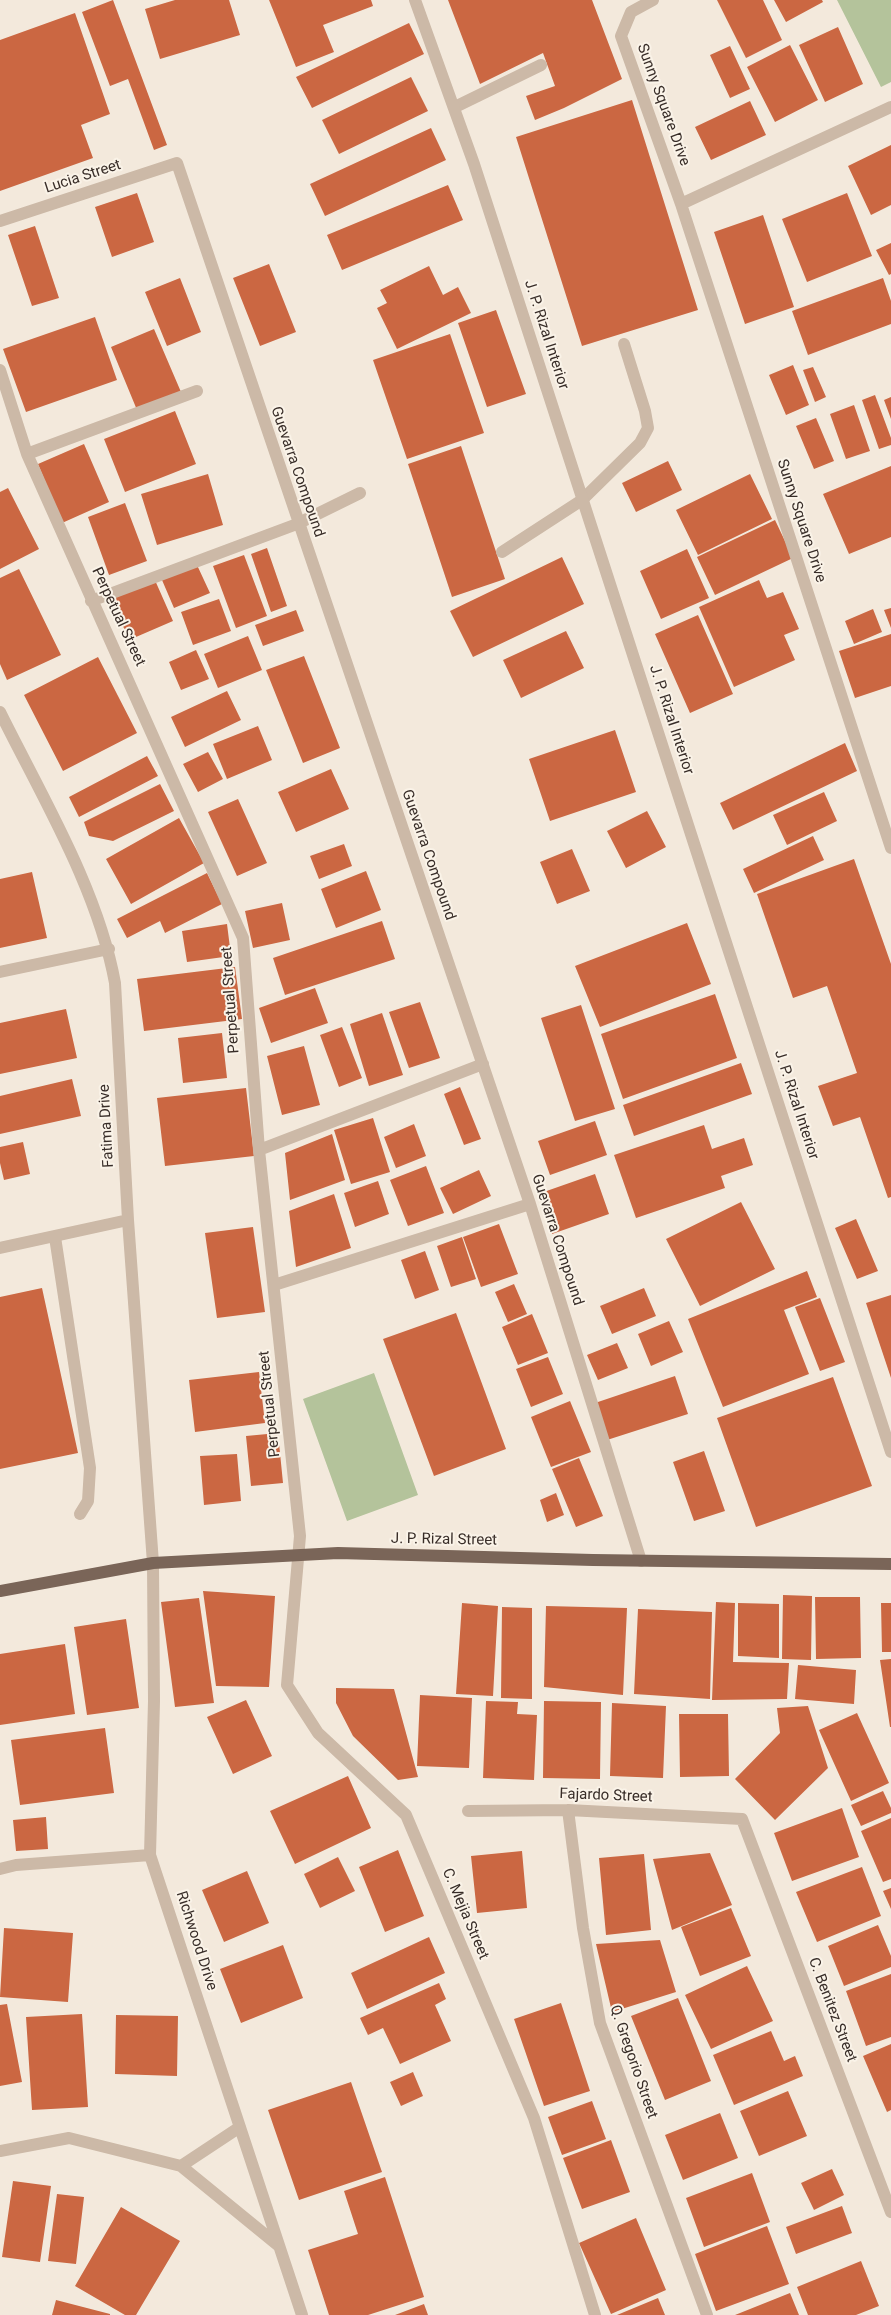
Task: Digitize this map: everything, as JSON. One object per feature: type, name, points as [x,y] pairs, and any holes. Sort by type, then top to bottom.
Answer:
[{"type":"main road","name":"J. P. Rizal Street","points":[[0,1591],[152,1563],[338,1553],[641,1561],[891,1564]]},
{"type":"street","name":"J. P. Rizal Interior","points":[[415,0],[455,107],[891,1452]]},
{"type":"street","name":"Sunny Square Drive","points":[[653,0],[631,12],[621,36],[681,204],[891,848]]},
{"type":"street","points":[[455,107],[541,65]]},
{"type":"street","points":[[681,204],[891,107]]},
{"type":"street","name":"Lucia Street","points":[[0,221],[177,163]]},
{"type":"street","name":"Guevarra Compound","points":[[177,163],[297,524],[530,1204],[641,1561]]},
{"type":"street","points":[[502,552],[582,500],[640,443],[648,428],[645,411],[624,344]]},
{"type":"street","name":"Perpetual Street","points":[[0,370],[27,454],[243,938],[259,1150],[300,1536],[298,1556]]},
{"type":"street","points":[[27,454],[197,391]]},
{"type":"street","points":[[92,601],[297,524],[360,493]]},
{"type":"street","name":"Fatima Drive","points":[[0,712],[76,866],[109,949],[115,983],[118,1019],[128,1220],[152,1563]]},
{"type":"street","points":[[0,972],[109,949]]},
{"type":"street","points":[[259,1150],[483,1064]]},
{"type":"street","points":[[274,1286],[530,1204]]},
{"type":"street","points":[[0,1248],[128,1220]]},
{"type":"street","points":[[55,1237],[90,1468],[88,1501],[80,1514]]},
{"type":"street","name":"C. Mejia Street","points":[[298,1556],[287,1685],[318,1732],[406,1815],[534,2118],[596,2315]]},
{"type":"street","name":"Richwood Drive","points":[[152,1563],[154,1701],[150,1854],[302,2315]]},
{"type":"street","name":"Fajardo Street","points":[[468,1811],[568,1810],[742,1819]]},
{"type":"street","name":"Q. Gregorio Street","points":[[568,1810],[583,1928],[600,2023],[706,2315]]},
{"type":"street","name":"C. Benitez Street","points":[[742,1819],[891,2212]]},
{"type":"street","points":[[0,1869],[150,1854]]},
{"type":"street","points":[[181,2166],[240,2127]]},
{"type":"street","points":[[0,2151],[69,2138],[181,2166],[280,2246]]},
{"type":"green space","points":[[837,0],[891,0],[891,82],[881,87]]},
{"type":"green space","points":[[374,1373],[418,1495],[347,1521],[303,1399]]},
{"type":"building","points":[[113,0],[167,145],[154,150],[128,79],[110,86],[82,12]]},
{"type":"building","points":[[175,0],[229,0],[240,35],[160,59],[145,9]]},
{"type":"building","points":[[269,0],[371,0],[373,6],[323,25],[334,52],[296,67]]},
{"type":"building","points":[[448,0],[592,0],[622,79],[564,108],[535,120],[526,96],[555,86],[543,53],[480,84]]},
{"type":"building","points":[[717,0],[763,0],[782,40],[746,58]]},
{"type":"building","points":[[774,0],[822,0],[823,2],[786,22]]},
{"type":"building","points":[[75,13],[110,114],[81,125],[93,158],[0,191],[0,40]]},
{"type":"building","points":[[409,23],[424,54],[312,108],[296,77]]},
{"type":"building","points":[[838,27],[863,84],[825,102],[799,45]]},
{"type":"building","points":[[790,45],[818,100],[775,122],[747,67]]},
{"type":"building","points":[[730,46],[750,89],[730,98],[710,55]]},
{"type":"building","points":[[411,77],[428,111],[339,154],[322,120]]},
{"type":"building","points":[[632,100],[698,310],[582,346],[516,137]]},
{"type":"building","points":[[750,101],[766,135],[711,160],[695,127]]},
{"type":"building","points":[[431,128],[446,160],[325,216],[310,184]]},
{"type":"building","points":[[891,145],[891,205],[871,215],[848,166]]},
{"type":"building","points":[[448,185],[463,220],[342,270],[327,235]]},
{"type":"building","points":[[137,193],[154,242],[112,257],[95,207]]},
{"type":"building","points":[[847,193],[872,256],[807,282],[782,219]]},
{"type":"building","points":[[763,215],[794,307],[745,324],[714,232]]},
{"type":"building","points":[[35,226],[59,298],[32,306],[8,235]]},
{"type":"building","points":[[891,243],[891,274],[889,275],[876,250]]},
{"type":"building","points":[[269,264],[296,332],[260,346],[233,278]]},
{"type":"building","points":[[429,266],[443,295],[458,287],[471,313],[397,349],[377,308],[387,303],[380,290]]},
{"type":"building","points":[[180,278],[201,332],[167,346],[145,292]]},
{"type":"building","points":[[883,278],[891,301],[891,324],[808,355],[792,311]]},
{"type":"building","points":[[496,310],[526,394],[487,407],[458,323]]},
{"type":"building","points":[[95,317],[117,380],[26,412],[3,349]]},
{"type":"building","points":[[154,329],[181,392],[137,410],[111,347]]},
{"type":"building","points":[[450,334],[484,433],[407,459],[373,360]]},
{"type":"building","points":[[793,365],[809,405],[786,415],[769,375]]},
{"type":"building","points":[[813,367],[826,397],[815,402],[803,370]]},
{"type":"building","points":[[875,395],[891,438],[891,445],[879,449],[862,400]]},
{"type":"building","points":[[891,397],[891,419],[884,400]]},
{"type":"building","points":[[854,405],[870,451],[846,459],[830,414]]},
{"type":"building","points":[[175,411],[196,464],[125,492],[104,439]]},
{"type":"building","points":[[816,418],[834,461],[814,469],[796,426]]},
{"type":"building","points":[[84,444],[109,502],[62,523],[38,464]]},
{"type":"building","points":[[461,446],[505,579],[452,597],[408,464]]},
{"type":"building","points":[[668,461],[682,490],[636,512],[622,483]]},
{"type":"building","points":[[891,466],[891,537],[849,554],[823,494]]},
{"type":"building","points":[[208,474],[223,525],[157,545],[141,494]]},
{"type":"building","points":[[750,474],[772,519],[698,555],[676,510]]},
{"type":"building","points":[[8,488],[39,549],[0,569],[0,492]]},
{"type":"building","points":[[125,503],[147,561],[109,575],[88,517]]},
{"type":"building","points":[[775,520],[793,558],[715,595],[697,557]]},
{"type":"building","points":[[267,548],[287,606],[271,612],[251,554]]},
{"type":"building","points":[[687,549],[709,598],[661,619],[640,571]]},
{"type":"building","points":[[244,555],[267,616],[236,628],[213,566]]},
{"type":"building","points":[[562,557],[584,604],[473,657],[450,611]]},
{"type":"building","points":[[197,565],[210,593],[174,608],[162,580]]},
{"type":"building","points":[[19,569],[61,655],[7,680],[0,664],[0,578]]},
{"type":"building","points":[[154,578],[173,621],[129,640],[111,598]]},
{"type":"building","points":[[759,580],[767,598],[783,592],[799,629],[784,635],[795,660],[734,687],[699,607]]},
{"type":"building","points":[[219,599],[231,631],[193,645],[181,612]]},
{"type":"building","points":[[891,608],[891,628],[884,610]]},
{"type":"building","points":[[873,609],[882,632],[854,644],[845,621]]},
{"type":"building","points":[[296,610],[304,631],[263,646],[255,625]]},
{"type":"building","points":[[698,615],[733,694],[690,713],[655,634]]},
{"type":"building","points":[[566,631],[584,668],[521,698],[503,660]]},
{"type":"building","points":[[891,634],[891,686],[855,698],[839,651]]},
{"type":"building","points":[[248,636],[262,670],[218,688],[204,654]]},
{"type":"building","points":[[196,650],[209,679],[181,690],[169,662]]},
{"type":"building","points":[[304,656],[340,748],[303,763],[266,670]]},
{"type":"building","points":[[98,657],[137,733],[63,771],[24,695]]},
{"type":"building","points":[[227,691],[241,720],[185,747],[171,717]]},
{"type":"building","points":[[258,726],[272,760],[227,779],[213,744]]},
{"type":"building","points":[[615,730],[636,792],[550,821],[529,759]]},
{"type":"building","points":[[845,743],[857,771],[733,830],[720,803]]},
{"type":"building","points":[[208,752],[223,779],[198,792],[183,764]]},
{"type":"building","points":[[147,756],[158,776],[79,817],[69,797]]},
{"type":"building","points":[[331,769],[349,809],[296,832],[278,792]]},
{"type":"building","points":[[160,784],[174,811],[113,841],[89,836],[84,822]]},
{"type":"building","points":[[824,792],[837,821],[787,845],[773,815]]},
{"type":"building","points":[[238,799],[267,863],[237,876],[208,812]]},
{"type":"building","points":[[647,811],[666,847],[626,868],[607,831]]},
{"type":"building","points":[[179,818],[204,863],[131,904],[106,859]]},
{"type":"building","points":[[813,836],[824,860],[754,893],[743,869]]},
{"type":"building","points":[[344,844],[352,866],[319,879],[310,856]]},
{"type":"building","points":[[572,849],[590,891],[557,904],[540,862]]},
{"type":"building","points":[[854,859],[891,964],[891,1197],[888,1198],[860,1117],[833,1126],[818,1086],[857,1073],[827,986],[793,998],[757,894]]},
{"type":"building","points":[[366,871],[381,910],[336,928],[321,889]]},
{"type":"building","points":[[32,872],[47,938],[0,948],[0,879]]},
{"type":"building","points":[[207,873],[222,904],[165,933],[160,921],[127,938],[117,919]]},
{"type":"building","points":[[282,903],[290,940],[253,948],[245,911]]},
{"type":"building","points":[[382,921],[395,959],[285,995],[273,958]]},
{"type":"building","points":[[687,923],[711,984],[600,1027],[575,966]]},
{"type":"building","points":[[227,924],[231,956],[187,962],[182,931]]},
{"type":"building","points":[[235,967],[242,1019],[144,1031],[137,979]]},
{"type":"building","points":[[315,988],[328,1023],[271,1043],[259,1008]]},
{"type":"building","points":[[715,994],[737,1058],[623,1099],[601,1034]]},
{"type":"building","points":[[420,1002],[440,1058],[409,1068],[389,1012]]},
{"type":"building","points":[[581,1005],[615,1109],[575,1121],[541,1018]]},
{"type":"building","points":[[66,1009],[77,1058],[0,1074],[0,1023]]},
{"type":"building","points":[[382,1013],[403,1075],[369,1086],[350,1024]]},
{"type":"building","points":[[342,1027],[362,1078],[339,1087],[320,1035]]},
{"type":"building","points":[[222,1033],[227,1078],[183,1083],[178,1038]]},
{"type":"building","points":[[304,1046],[320,1105],[282,1115],[267,1056]]},
{"type":"building","points":[[741,1063],[752,1094],[634,1136],[623,1105]]},
{"type":"building","points":[[72,1079],[81,1116],[0,1134],[0,1096]]},
{"type":"building","points":[[460,1087],[481,1139],[464,1145],[444,1094]]},
{"type":"building","points":[[246,1088],[254,1156],[165,1166],[157,1098]]},
{"type":"building","points":[[373,1118],[390,1172],[351,1184],[334,1130]]},
{"type":"building","points":[[595,1121],[607,1155],[550,1175],[538,1141]]},
{"type":"building","points":[[414,1124],[426,1156],[396,1168],[384,1137]]},
{"type":"building","points":[[704,1125],[712,1149],[744,1138],[753,1165],[721,1176],[725,1188],[636,1218],[614,1155]]},
{"type":"building","points":[[332,1134],[345,1180],[290,1200],[285,1153]]},
{"type":"building","points":[[23,1142],[30,1174],[4,1180],[0,1163],[0,1147]]},
{"type":"building","points":[[426,1166],[444,1213],[408,1226],[390,1180]]},
{"type":"building","points":[[479,1170],[491,1196],[453,1214],[440,1188]]},
{"type":"building","points":[[595,1174],[609,1214],[552,1234],[538,1194]]},
{"type":"building","points":[[378,1181],[389,1214],[355,1227],[344,1193]]},
{"type":"building","points":[[334,1194],[351,1248],[296,1267],[289,1211]]},
{"type":"building","points":[[741,1202],[775,1269],[700,1306],[666,1239]]},
{"type":"building","points":[[856,1219],[878,1271],[857,1279],[835,1228]]},
{"type":"building","points":[[499,1224],[518,1274],[481,1287],[463,1237]]},
{"type":"building","points":[[253,1227],[265,1312],[217,1318],[205,1233]]},
{"type":"building","points":[[462,1237],[476,1279],[451,1287],[437,1246]]},
{"type":"building","points":[[425,1251],[439,1290],[415,1299],[401,1260]]},
{"type":"building","points":[[807,1271],[817,1297],[784,1310],[809,1374],[723,1407],[688,1319]]},
{"type":"building","points":[[514,1284],[527,1314],[508,1322],[495,1292]]},
{"type":"building","points":[[42,1288],[78,1453],[0,1469],[0,1297]]},
{"type":"building","points":[[644,1288],[656,1316],[612,1334],[600,1306]]},
{"type":"building","points":[[891,1295],[891,1378],[866,1303]]},
{"type":"building","points":[[820,1298],[845,1362],[820,1371],[795,1307]]},
{"type":"building","points":[[456,1313],[506,1449],[434,1476],[383,1339]]},
{"type":"building","points":[[532,1314],[548,1353],[518,1365],[502,1327]]},
{"type":"building","points":[[669,1321],[683,1352],[651,1366],[638,1334]]},
{"type":"building","points":[[617,1343],[628,1368],[598,1380],[587,1355]]},
{"type":"building","points":[[548,1357],[563,1394],[531,1407],[516,1369]]},
{"type":"building","points":[[259,1372],[265,1423],[195,1432],[189,1380]]},
{"type":"building","points":[[675,1376],[688,1414],[607,1440],[595,1403]]},
{"type":"building","points":[[833,1377],[872,1486],[756,1527],[717,1418]]},
{"type":"building","points":[[570,1401],[591,1452],[551,1467],[531,1417]]},
{"type":"building","points":[[278,1433],[283,1483],[251,1486],[246,1436]]},
{"type":"building","points":[[704,1451],[725,1511],[694,1521],[673,1462]]},
{"type":"building","points":[[237,1454],[241,1501],[204,1505],[200,1456]]},
{"type":"building","points":[[579,1458],[603,1516],[576,1527],[552,1469]]},
{"type":"building","points":[[556,1493],[564,1515],[547,1522],[540,1500]]},
{"type":"building","points":[[203,1591],[275,1596],[269,1687],[216,1686]]},
{"type":"building","points":[[783,1595],[812,1596],[811,1660],[782,1659]]},
{"type":"building","points":[[815,1597],[860,1597],[861,1658],[816,1659]]},
{"type":"building","points":[[199,1598],[214,1703],[175,1707],[161,1602]]},
{"type":"building","points":[[716,1602],[735,1603],[733,1662],[789,1663],[787,1699],[712,1700]]},
{"type":"building","points":[[462,1603],[498,1606],[493,1696],[456,1694]]},
{"type":"building","points":[[738,1603],[779,1604],[779,1658],[738,1656]]},
{"type":"building","points":[[881,1603],[891,1603],[891,1652],[882,1652]]},
{"type":"building","points":[[546,1606],[627,1608],[623,1695],[544,1687]]},
{"type":"building","points":[[502,1607],[532,1608],[532,1699],[501,1698]]},
{"type":"building","points":[[638,1609],[712,1612],[710,1699],[634,1694]]},
{"type":"building","points":[[126,1619],[139,1708],[87,1715],[74,1627]]},
{"type":"building","points":[[65,1644],[75,1714],[0,1725],[0,1654]]},
{"type":"building","points":[[891,1659],[891,1727],[890,1727],[880,1660]]},
{"type":"building","points":[[798,1665],[856,1670],[854,1704],[795,1699]]},
{"type":"building","points":[[336,1688],[394,1689],[418,1777],[398,1780],[353,1736],[336,1703]]},
{"type":"building","points":[[420,1695],[472,1698],[469,1768],[417,1766]]},
{"type":"building","points":[[246,1700],[272,1756],[233,1774],[207,1717]]},
{"type":"building","points":[[486,1701],[518,1702],[517,1714],[537,1715],[534,1780],[483,1778]]},
{"type":"building","points":[[544,1701],[601,1702],[600,1779],[543,1778]]},
{"type":"building","points":[[612,1703],[666,1706],[663,1778],[610,1776]]},
{"type":"building","points":[[808,1706],[828,1768],[775,1820],[735,1779],[780,1733],[777,1708]]},
{"type":"building","points":[[857,1713],[889,1783],[851,1801],[819,1730]]},
{"type":"building","points":[[679,1714],[728,1714],[729,1776],[680,1777]]},
{"type":"building","points":[[105,1728],[114,1793],[20,1805],[11,1740]]},
{"type":"building","points":[[348,1776],[371,1828],[295,1864],[270,1811]]},
{"type":"building","points":[[883,1791],[891,1808],[891,1813],[861,1826],[851,1805]]},
{"type":"building","points":[[842,1808],[859,1857],[792,1881],[774,1833]]},
{"type":"building","points":[[46,1817],[48,1849],[16,1851],[13,1820]]},
{"type":"building","points":[[891,1818],[891,1879],[883,1882],[861,1831]]},
{"type":"building","points":[[398,1850],[424,1916],[385,1932],[359,1867]]},
{"type":"building","points":[[522,1851],[527,1908],[477,1913],[471,1856]]},
{"type":"building","points":[[710,1853],[732,1905],[672,1930],[653,1859]]},
{"type":"building","points":[[644,1854],[651,1930],[606,1935],[599,1858]]},
{"type":"building","points":[[338,1857],[355,1891],[320,1908],[304,1874]]},
{"type":"building","points":[[862,1867],[881,1916],[817,1942],[796,1892]]},
{"type":"building","points":[[247,1871],[269,1923],[224,1942],[202,1890]]},
{"type":"building","points":[[891,1888],[891,1909],[883,1891]]},
{"type":"building","points":[[731,1908],[751,1956],[700,1976],[681,1927]]},
{"type":"building","points":[[878,1925],[891,1956],[891,1967],[844,1986],[828,1946]]},
{"type":"building","points":[[4,1928],[73,1933],[68,2002],[0,1997]]},
{"type":"building","points":[[429,1937],[445,1973],[367,2009],[351,1973]]},
{"type":"building","points":[[660,1940],[676,1992],[612,2012],[596,1944]]},
{"type":"building","points":[[283,1945],[303,1998],[241,2023],[220,1969]]},
{"type":"building","points":[[747,1966],[773,2021],[711,2049],[685,1995]]},
{"type":"building","points":[[891,1974],[891,2037],[866,2046],[846,1991]]},
{"type":"building","points":[[439,1983],[446,1999],[435,2005],[451,2041],[400,2064],[383,2028],[368,2035],[360,2018]]},
{"type":"building","points":[[678,1998],[711,2081],[665,2100],[631,2016]]},
{"type":"building","points":[[561,2003],[590,2091],[544,2106],[514,2019]]},
{"type":"building","points":[[7,2004],[22,2082],[0,2086],[0,2005]]},
{"type":"building","points":[[82,2014],[88,2107],[32,2110],[26,2017]]},
{"type":"building","points":[[116,2015],[178,2016],[177,2076],[115,2074]]},
{"type":"building","points":[[771,2031],[784,2061],[795,2056],[803,2076],[734,2105],[713,2055]]},
{"type":"building","points":[[891,2044],[891,2110],[887,2112],[863,2056]]},
{"type":"building","points":[[413,2072],[423,2096],[401,2106],[390,2082]]},
{"type":"building","points":[[351,2082],[382,2172],[299,2200],[268,2110]]},
{"type":"building","points":[[788,2091],[807,2136],[759,2156],[740,2111]]},
{"type":"building","points":[[592,2101],[606,2139],[562,2155],[548,2117]]},
{"type":"building","points":[[720,2113],[738,2158],[683,2180],[665,2135]]},
{"type":"building","points":[[611,2140],[630,2192],[582,2209],[563,2158]]},
{"type":"building","points":[[832,2169],[844,2195],[814,2210],[801,2183]]},
{"type":"building","points":[[752,2173],[770,2222],[704,2247],[686,2198]]},
{"type":"building","points":[[385,2177],[424,2297],[368,2315],[329,2315],[308,2250],[358,2234],[344,2191]]},
{"type":"building","points":[[13,2181],[51,2186],[40,2262],[2,2257]]},
{"type":"building","points":[[57,2194],[84,2197],[76,2264],[48,2261]]},
{"type":"building","points":[[842,2206],[852,2233],[796,2254],[786,2227]]},
{"type":"building","points":[[121,2207],[180,2241],[136,2315],[125,2315],[75,2286]]},
{"type":"building","points":[[636,2218],[666,2290],[611,2314],[579,2243]]},
{"type":"building","points":[[767,2226],[789,2284],[716,2311],[695,2254]]},
{"type":"building","points":[[861,2261],[879,2306],[856,2315],[808,2315],[797,2287]]},
{"type":"building","points":[[790,2293],[799,2315],[735,2315]]},
{"type":"building","points":[[658,2298],[665,2315],[617,2315]]},
{"type":"building","points":[[56,2300],[110,2314],[110,2315],[52,2315]]},
{"type":"building","points":[[424,2304],[428,2315],[395,2315]]}]
